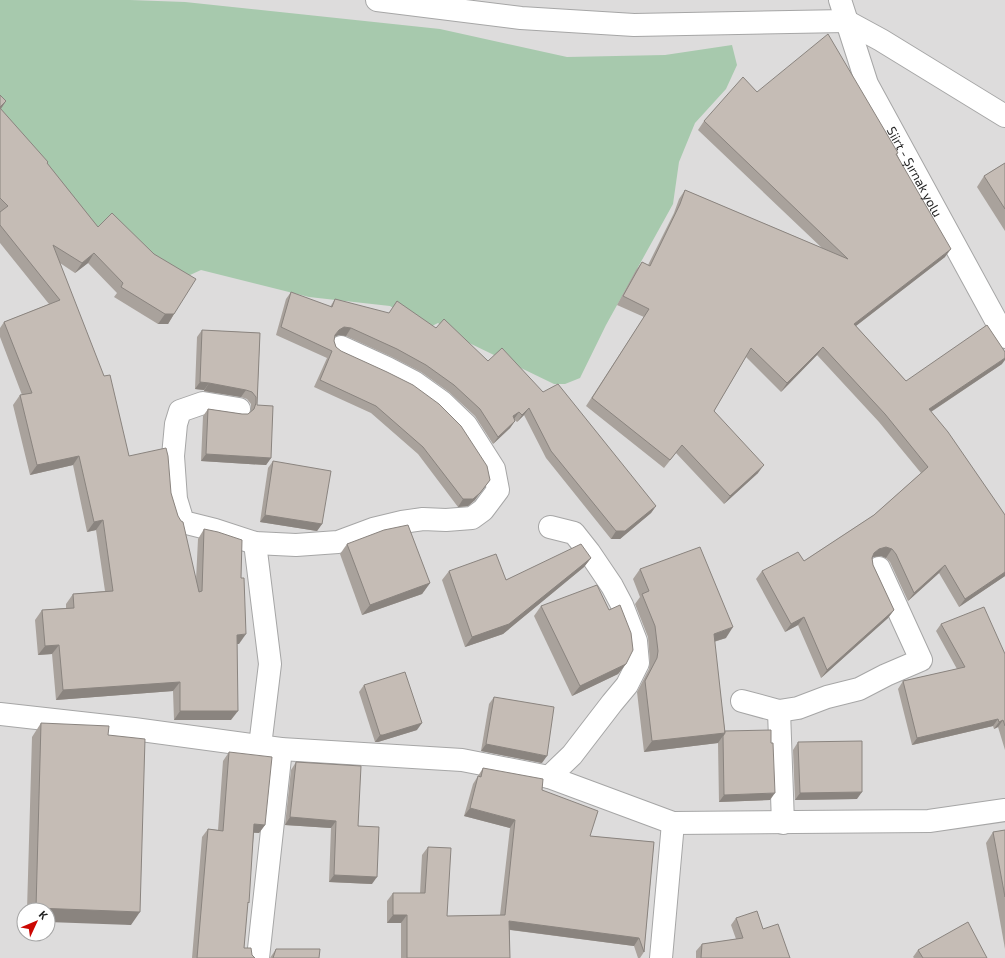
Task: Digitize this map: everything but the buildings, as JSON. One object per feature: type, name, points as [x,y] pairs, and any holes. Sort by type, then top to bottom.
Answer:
[{"type":"street","points":[[377,0],[463,6],[520,18],[634,25],[846,21],[881,40],[1005,116]]},
{"type":"street","name":"Siirt - Şırnak yolu","points":[[840,0],[867,84],[1005,337]]},
{"type":"street","points":[[239,409],[203,403],[180,411],[176,424],[173,456],[176,499],[183,522],[215,530],[255,543],[296,546],[338,542],[373,529],[402,522],[423,519],[446,520],[472,518],[483,510],[498,490],[494,469],[466,424],[442,402],[414,382],[341,347]]},
{"type":"street","points":[[549,777],[572,755],[627,685],[638,663],[636,641],[622,605],[612,586],[574,533],[550,527]]},
{"type":"street","points":[[255,543],[270,664],[270,747],[258,958]]},
{"type":"street","points":[[742,701],[779,711],[798,708],[827,696],[859,689],[886,675],[921,660],[879,568]]},
{"type":"street","points":[[779,711],[783,822]]},
{"type":"street","points":[[0,714],[270,747],[462,760],[549,777],[673,823],[929,821],[1005,810]]},
{"type":"street","points":[[660,958],[673,823]]},
{"type":"shaded area","points":[[0,0],[1005,0],[1005,958],[0,958]]},
{"type":"green space","points":[[0,0],[130,0],[185,2],[440,29],[567,57],[665,55],[732,45],[737,65],[726,89],[695,123],[679,162],[673,204],[606,325],[580,378],[565,384],[554,384],[465,341],[438,323],[428,328],[390,306],[309,297],[201,270],[179,280],[130,254],[46,193],[0,124]]}]
